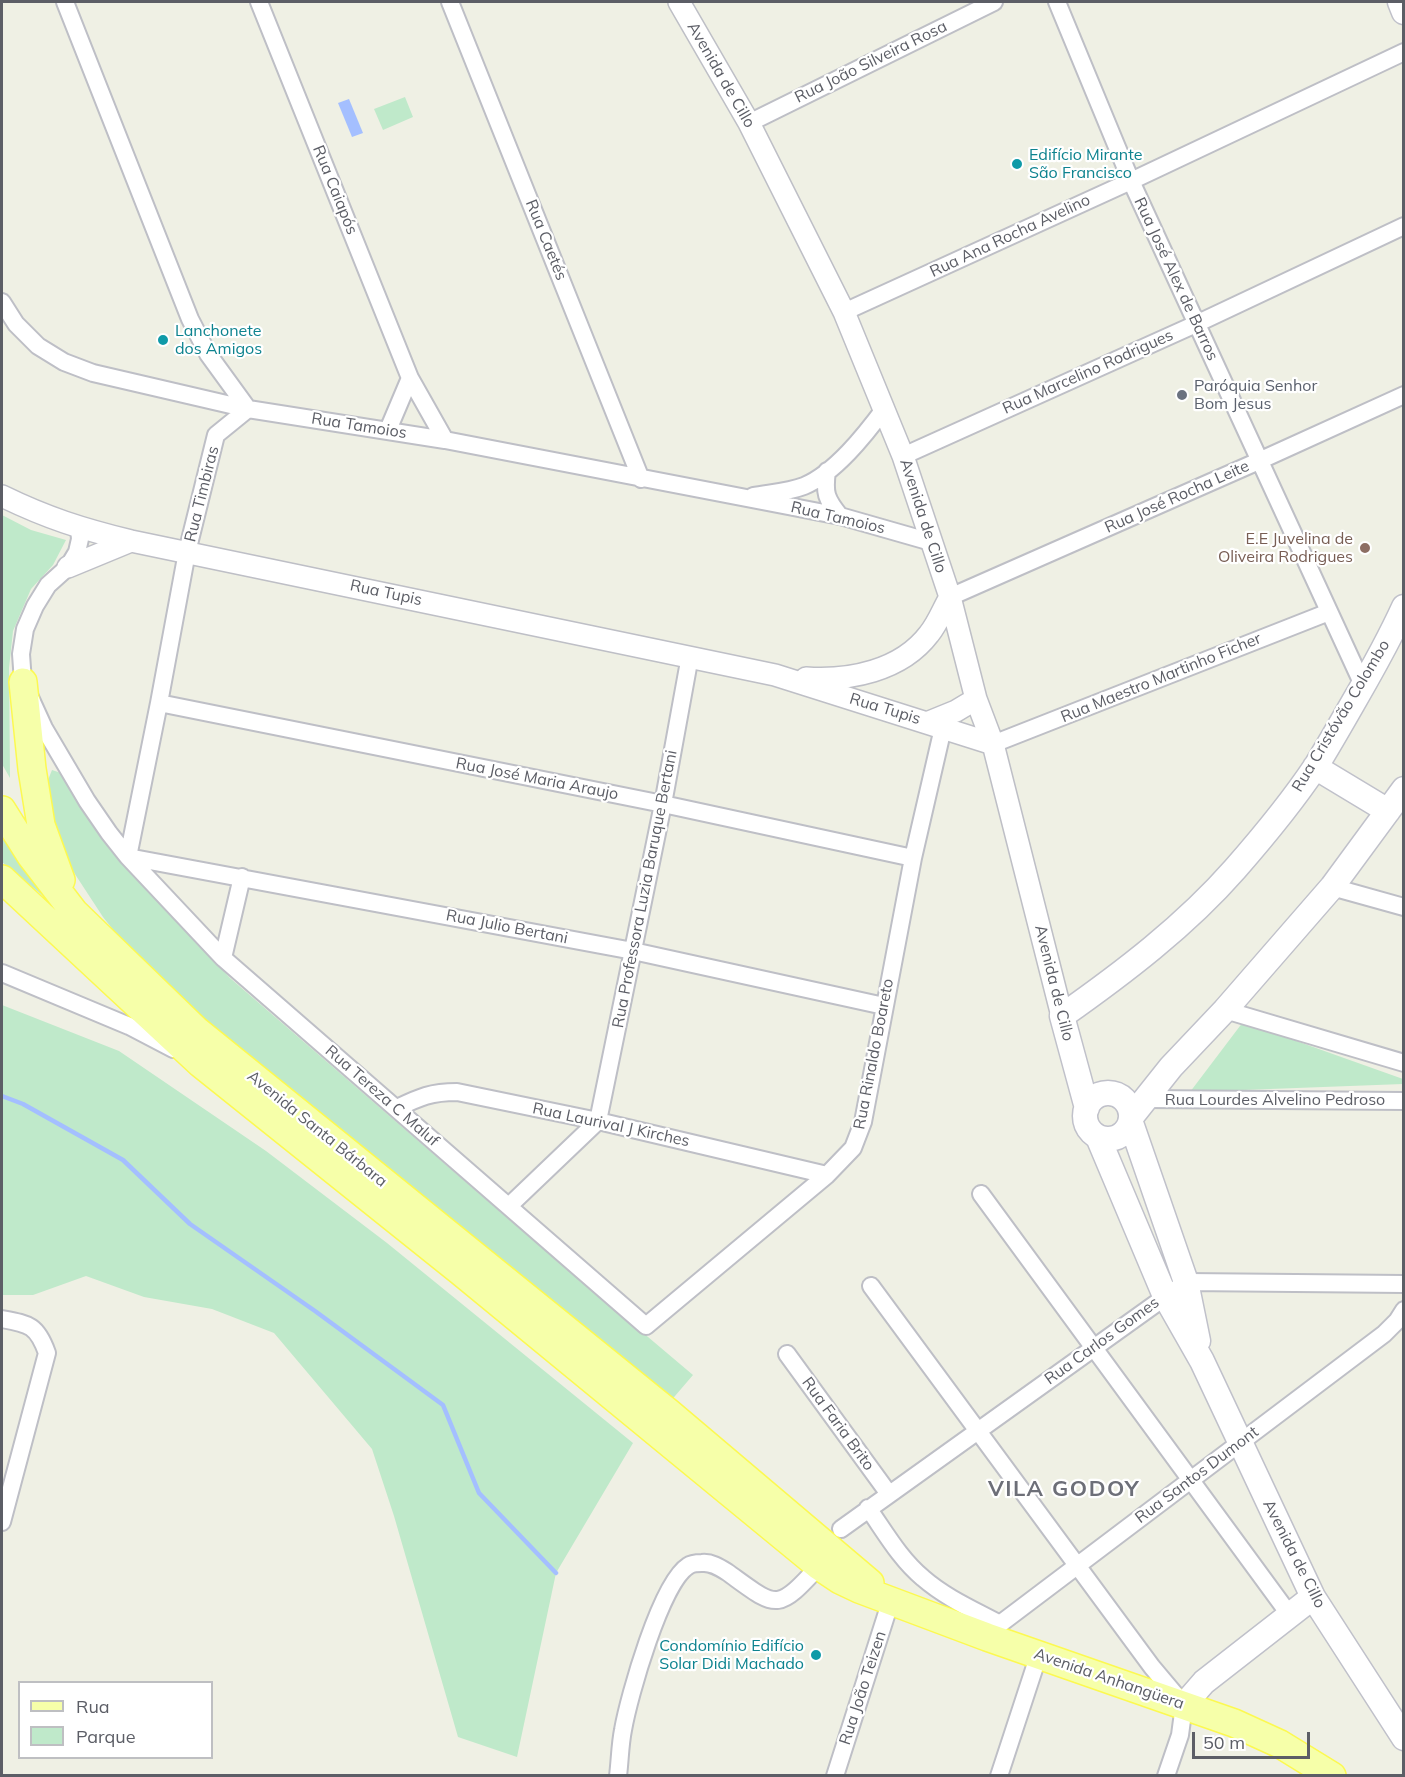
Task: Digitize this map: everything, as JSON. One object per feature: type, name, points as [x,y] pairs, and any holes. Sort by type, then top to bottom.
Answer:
[{"type":"main road","points":[[1400,2],[1404,12]]},
{"type":"main road","name":"Rua Cristóvão Colombo","points":[[1062,1016],[1118,976],[1186,917],[1233,871],[1276,820],[1315,767],[1363,685],[1404,607]]},
{"type":"main road","points":[[23,682],[32,769],[41,825],[47,846],[74,912]]},
{"type":"main road","points":[[1315,767],[1389,811]]},
{"type":"main road","points":[[1128,1105],[1097,1096],[1087,1108],[1086,1121],[1092,1133],[1098,1137],[1114,1139],[1121,1136],[1128,1105],[1171,1067],[1225,1010],[1332,887],[1404,789]]},
{"type":"main road","points":[[1361,794],[1370,837]]},
{"type":"main road","name":"Avenida Santa Bárbara","points":[[2,810],[31,856],[74,912],[196,1030],[662,1421]]},
{"type":"main road","name":"Avenida Santa Bárbara","points":[[2,879],[201,1064],[662,1421]]},
{"type":"main road","name":"Avenida de Cillo","points":[[1062,1016],[1087,1108]]},
{"type":"main road","name":"Avenida de Cillo","points":[[1075,1065],[1128,1105],[1186,1282],[1202,1361]]},
{"type":"main road","name":"Avenida de Cillo","points":[[1098,1137],[1165,1296],[1202,1361],[1312,1597],[1404,1738]]},
{"type":"main road","name":"Avenida Anhangüera","points":[[662,1421],[819,1566],[840,1580],[859,1589],[993,1631],[1039,1654],[1234,1723],[1280,1744],[1330,1775]]},
{"type":"main road","name":"Avenida Anhangüera","points":[[662,1421],[866,1578],[886,1598]]},
{"type":"main road","points":[[1184,1705],[1204,1682],[1312,1597]]},
{"type":"street","points":[[65,2],[190,319],[207,354],[248,409]]},
{"type":"street","name":"Rua Caiapós","points":[[259,2],[410,378],[445,440]]},
{"type":"street","name":"Rua Caetés","points":[[450,2],[641,479]]},
{"type":"street","name":"Avenida de Cillo","points":[[680,2],[749,123],[844,312],[885,408],[950,597],[976,699],[993,744],[1062,1016]]},
{"type":"street","name":"Rua João Silveira Rosa","points":[[749,123],[994,2]]},
{"type":"street","name":"Rua José Alex de Barros","points":[[1057,2],[1131,181],[1363,685]]},
{"type":"street","name":"Rua Ana Rocha Avelino","points":[[844,312],[1131,181],[1404,52]]},
{"type":"street","name":"Rua Marcelino Rodrigues","points":[[903,456],[1196,324],[1404,226]]},
{"type":"street","name":"Rua Tamoios","points":[[2,302],[16,324],[38,346],[64,362],[93,373],[248,409],[445,440],[840,516],[931,542]]},
{"type":"street","points":[[388,430],[410,378]]},
{"type":"street","name":"Rua José Rocha Leite","points":[[950,597],[1404,395]]},
{"type":"street","name":"Rua Tamoios","points":[[743,498],[804,486],[854,447],[885,408]]},
{"type":"street","name":"Rua Timbiras","points":[[128,857],[187,552],[216,435],[248,409]]},
{"type":"street","points":[[826,471],[825,489],[828,501],[840,516]]},
{"type":"street","name":"Rua Tupis","points":[[2,496],[39,514],[79,528],[131,541],[775,675],[993,744]]},
{"type":"street","points":[[68,567],[80,539],[79,528]]},
{"type":"street","points":[[23,682],[21,654],[25,629],[48,585],[68,567],[131,541]]},
{"type":"street","name":"Rua Tupis","points":[[775,675],[823,679],[861,675],[890,666],[911,652],[930,634],[950,597]]},
{"type":"street","name":"Rua Maestro Martinho Ficher","points":[[993,744],[1329,612]]},
{"type":"street","name":"Rua Professora Luzia Baruque Bertani","points":[[598,1121],[663,804],[690,656]]},
{"type":"street","points":[[851,698],[855,681],[861,675]]},
{"type":"street","name":"Rua Tereza C Maluf","points":[[23,682],[44,728],[87,801],[128,857],[223,958],[510,1205],[646,1326]]},
{"type":"street","points":[[936,725],[976,699]]},
{"type":"street","name":"Rua José Maria Araujo","points":[[159,703],[663,804],[913,858]]},
{"type":"street","name":"Rua Rinaldo Boareto","points":[[646,1326],[827,1175],[853,1148],[863,1122],[936,725]]},
{"type":"street","name":"Rua Julio Bertani","points":[[128,857],[633,951],[884,1006]]},
{"type":"street","points":[[223,958],[242,877]]},
{"type":"street","points":[[1332,887],[1404,907]]},
{"type":"street","points":[[2,973],[129,1026],[201,1064]]},
{"type":"street","points":[[1225,1010],[1404,1063]]},
{"type":"street","name":"Rua Laurival J Kirches","points":[[397,1108],[419,1097],[437,1092],[457,1092],[598,1121],[827,1175]]},
{"type":"street","name":"Rua Lourdes Alvelino Pedroso","points":[[1128,1105],[1404,1101]]},
{"type":"street","points":[[510,1205],[598,1121]]},
{"type":"street","points":[[981,1194],[1189,1481],[1289,1614]]},
{"type":"street","points":[[1186,1282],[1404,1284]]},
{"type":"street","name":"Rua Carlos Gomes","points":[[841,1528],[1186,1282]]},
{"type":"street","points":[[871,1286],[1152,1667],[1184,1705],[1180,1735],[1166,1776]]},
{"type":"street","name":"Rua Santos Dumont","points":[[993,1631],[1384,1334],[1404,1310]]},
{"type":"street","points":[[2,1319],[26,1324],[41,1337],[47,1353],[2,1522]]},
{"type":"street","name":"Rua Faria Brito","points":[[788,1354],[889,1494]]},
{"type":"street","points":[[868,1509],[902,1557],[923,1578],[993,1631]]},
{"type":"street","points":[[618,1776],[622,1731],[636,1675],[653,1627],[677,1576],[690,1564],[705,1562],[719,1567],[761,1598],[772,1601],[784,1599],[819,1566]]},
{"type":"street","name":"Rua João Teizen","points":[[835,1776],[886,1598]]},
{"type":"street","points":[[999,1776],[1039,1654]]},
{"type":"green space","points":[[405,97],[413,117],[383,130],[374,109]]},
{"type":"green space","points":[[2,515],[31,530],[66,540],[53,565],[31,589],[13,631],[9,668],[10,778],[2,764]]},
{"type":"green space","points":[[52,770],[70,776],[121,858],[230,978],[693,1375],[663,1410],[287,1096],[133,955],[103,917],[54,842],[44,790]]},
{"type":"green space","points":[[2,829],[54,905],[2,862]]},
{"type":"green space","points":[[2,1005],[119,1051],[266,1151],[387,1243],[633,1443],[556,1573],[517,1757],[458,1737],[394,1516],[372,1449],[274,1333],[212,1309],[144,1297],[86,1276],[33,1295],[2,1295]]},
{"type":"green space","points":[[1243,1022],[1403,1079],[1403,1084],[1190,1092]]},
{"type":"water","points":[[349,99],[363,133],[352,137],[338,103]]},
{"type":"waterway","points":[[2,1096],[23,1104],[123,1160],[190,1224],[315,1311],[443,1405],[479,1493],[556,1573]]},
{"type":"place","name":"Edifício Mirante São Francisco","points":[[1017,164]]},
{"type":"place","name":"Lanchonete dos Amigos","points":[[163,340]]},
{"type":"place","name":"Paróquia Senhor Bom Jesus","points":[[1182,395]]},
{"type":"place","name":"E.E Juvelina de Oliveira Rodrigues","points":[[1365,548]]},
{"type":"place","name":"Condomínio Edifício Solar Didi Machado","points":[[816,1655]]},
{"type":"district","name":"VILA GODOY","points":[[1064,1489]]}]
